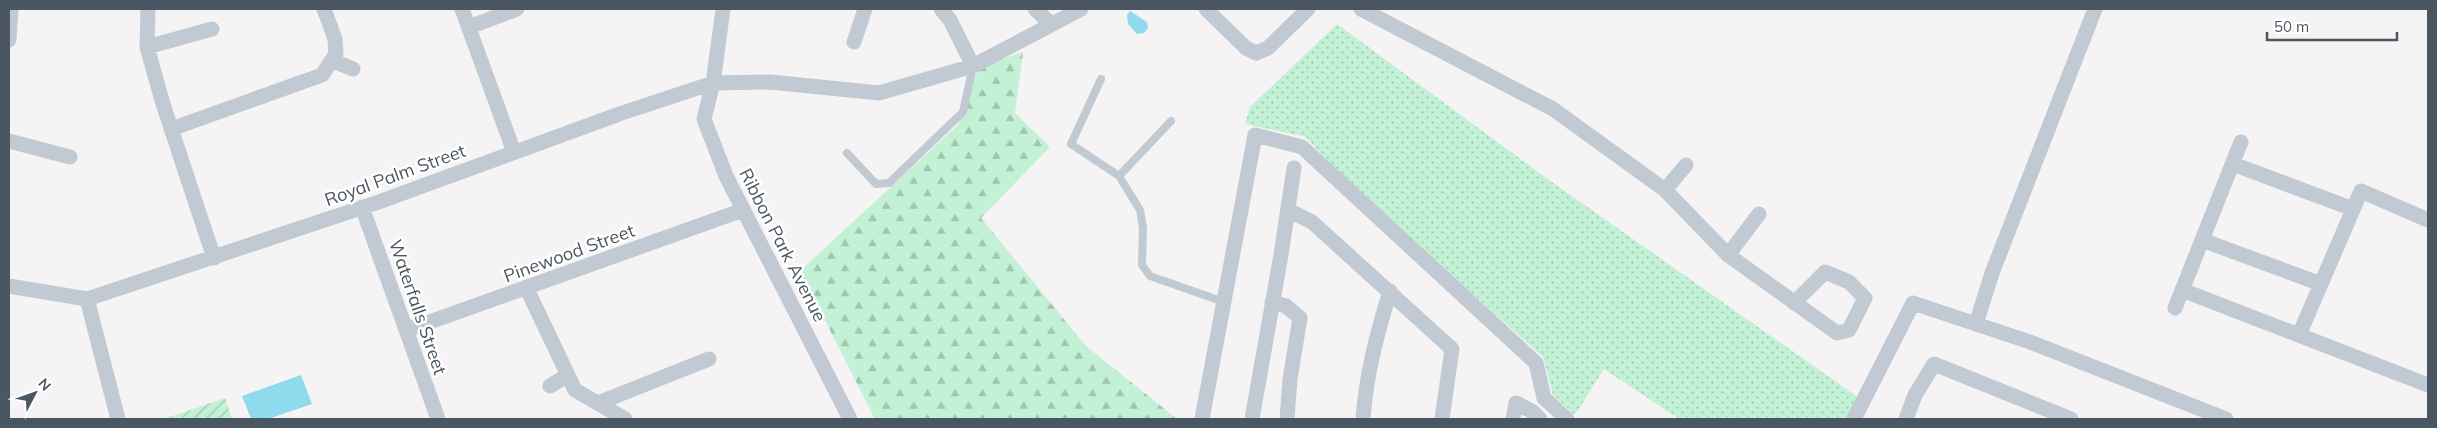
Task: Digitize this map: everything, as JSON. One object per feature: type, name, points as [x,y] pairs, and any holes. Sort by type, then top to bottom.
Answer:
[{"type":"street","points":[[9,40],[11,9]]},
{"type":"street","points":[[148,9],[147,47],[171,129],[214,258]]},
{"type":"street","points":[[171,129],[322,75],[336,54],[334,39],[324,9]]},
{"type":"street","points":[[462,9],[514,152]]},
{"type":"street","points":[[469,27],[517,9]]},
{"type":"street","name":"Ribbon Park Avenue","points":[[723,9],[713,83],[704,119],[726,176],[850,419]]},
{"type":"street","points":[[854,42],[864,9]]},
{"type":"street","points":[[941,9],[950,20],[973,66]]},
{"type":"street","points":[[1035,9],[1051,24]]},
{"type":"street","name":"Royal Palm Street","points":[[87,299],[362,208],[514,152],[713,83],[770,82],[879,93],[973,66],[1081,9]]},
{"type":"street","points":[[1206,9],[1246,48],[1256,53],[1268,48],[1308,9]]},
{"type":"street","points":[[1361,9],[1553,109],[1665,190],[1728,255],[1794,303],[1838,333],[1849,330],[1865,298],[1849,282],[1824,272],[1794,303]]},
{"type":"street","points":[[1976,324],[1992,273],[2096,9]]},
{"type":"street","points":[[147,47],[212,29]]},
{"type":"street","points":[[333,61],[353,69]]},
{"type":"street","points":[[1202,419],[1255,136],[1302,147],[1536,364],[1544,398],[1567,419]]},
{"type":"street","points":[[9,141],[70,157]]},
{"type":"street","points":[[2175,308],[2241,142]]},
{"type":"street","points":[[2233,164],[2353,209]]},
{"type":"street","points":[[1665,190],[1686,165]]},
{"type":"street","points":[[1252,419],[1294,168]]},
{"type":"street","points":[[2300,335],[2361,191],[2428,220]]},
{"type":"street","name":"Waterfalls Street","points":[[362,208],[438,419]]},
{"type":"street","name":"Pinewood Street","points":[[407,330],[744,210]]},
{"type":"street","points":[[1288,210],[1312,222],[1452,349],[1442,419]]},
{"type":"street","points":[[1728,255],[1759,214]]},
{"type":"street","points":[[2202,240],[2321,284]]},
{"type":"street","points":[[9,286],[87,299],[118,419]]},
{"type":"street","points":[[526,287],[576,390],[625,419]]},
{"type":"street","points":[[2182,290],[2428,385]]},
{"type":"street","points":[[1363,419],[1366,385],[1376,335],[1390,291]]},
{"type":"street","points":[[1272,302],[1286,306],[1300,318],[1290,378],[1287,419]]},
{"type":"street","points":[[1854,419],[1913,303],[2098,367],[2226,419]]},
{"type":"street","points":[[598,403],[710,359]]},
{"type":"street","points":[[1906,419],[1915,395],[1934,364],[2071,419]]},
{"type":"street","points":[[550,386],[568,375]]},
{"type":"street","points":[[1513,419],[1516,403],[1533,412],[1540,419]]},
{"type":"lane","points":[[847,153],[876,184],[889,184],[963,112],[973,66]]},
{"type":"lane","points":[[1101,79],[1071,144],[1119,176],[1140,210],[1142,265],[1150,276],[1224,302]]},
{"type":"lane","points":[[1119,176],[1171,121]]},
{"type":"green space","points":[[1337,24],[1549,180],[1859,398],[1848,419],[1679,419],[1604,369],[1575,415],[1553,395],[1543,357],[1342,177],[1306,137],[1245,124],[1250,107]]},
{"type":"green space","points":[[1023,52],[1015,113],[1050,147],[981,218],[1086,346],[1177,419],[875,419],[800,271],[959,124],[972,81],[982,66]]},
{"type":"green space","points":[[225,398],[232,419],[164,419]]},
{"type":"water","points":[[1130,11],[1147,22],[1148,28],[1144,33],[1137,34],[1128,24],[1127,15]]},
{"type":"water","points":[[301,375],[312,404],[268,419],[251,419],[242,396]]}]
